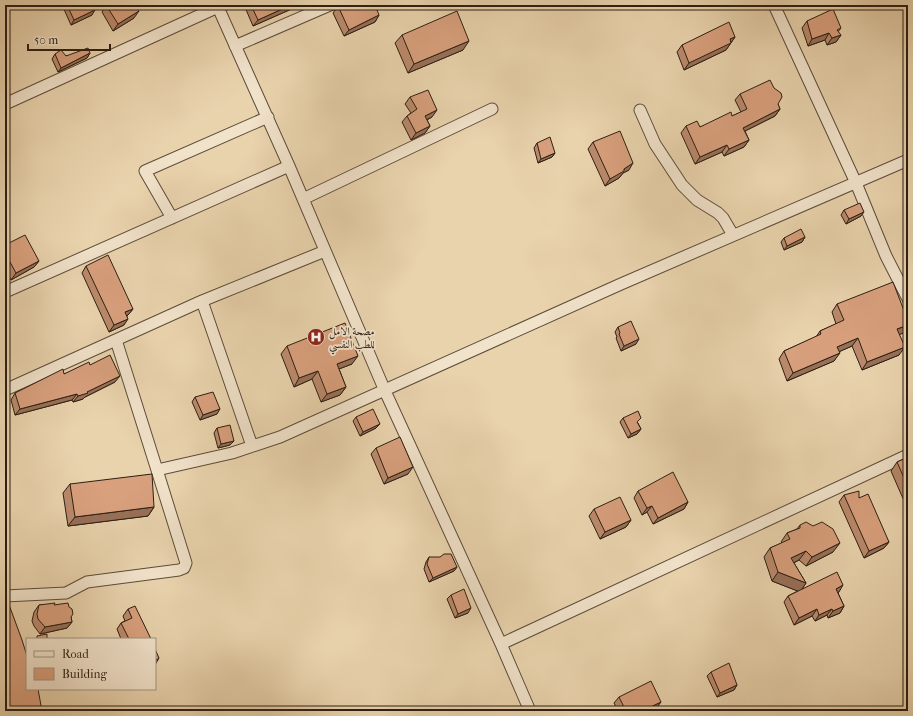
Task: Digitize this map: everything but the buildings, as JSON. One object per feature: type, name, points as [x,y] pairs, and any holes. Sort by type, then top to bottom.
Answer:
[{"type":"street","points":[[235,46],[330,5]]},
{"type":"street","points":[[774,5],[856,183],[886,256],[908,299]]},
{"type":"street","points":[[5,104],[218,6],[268,117],[385,391],[530,711]]},
{"type":"street","points":[[303,199],[492,109]]},
{"type":"street","points":[[640,110],[655,144],[682,185],[697,200],[718,213],[723,218],[733,235]]},
{"type":"street","points":[[172,218],[146,171],[268,117]]},
{"type":"street","points":[[157,470],[232,453],[280,437],[621,284],[908,160]]},
{"type":"street","points":[[5,292],[289,166]]},
{"type":"street","points":[[5,390],[202,301],[325,251]]},
{"type":"street","points":[[202,301],[252,446]]},
{"type":"street","points":[[5,596],[66,593],[87,582],[179,570],[184,568],[186,564],[116,340]]},
{"type":"street","points":[[500,644],[908,455]]},
{"type":"place","name":"مصحة الامل للطب النفسي","points":[[316,337]]}]
